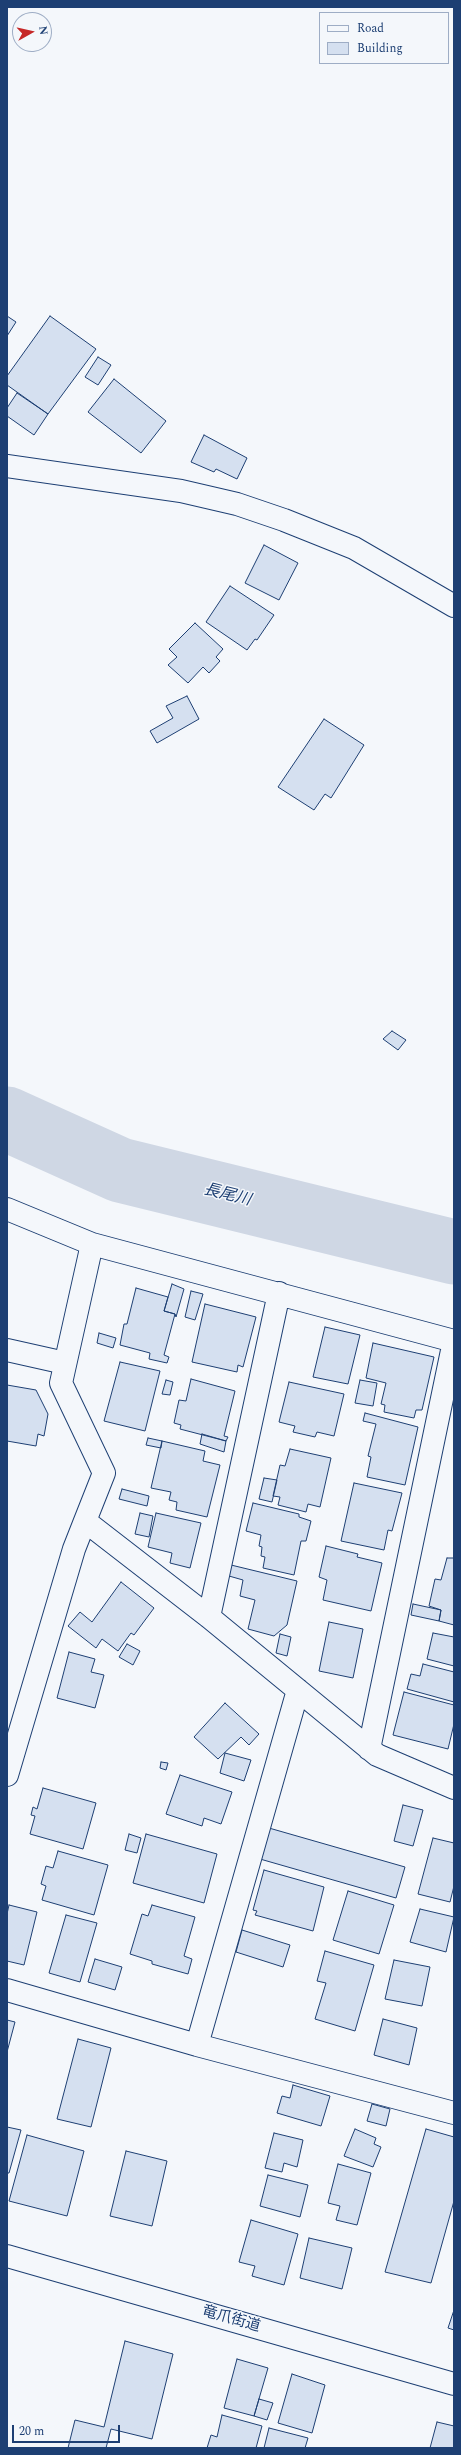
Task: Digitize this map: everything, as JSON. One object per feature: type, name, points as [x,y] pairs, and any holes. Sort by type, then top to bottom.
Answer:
[{"type":"street","points":[[7,466],[180,491],[244,506],[354,548],[454,606]]},
{"type":"street","points":[[7,1209],[92,1244],[454,1341],[370,1750]]},
{"type":"street","points":[[7,1775],[74,1549],[104,1473],[61,1383],[92,1244]]},
{"type":"street","points":[[209,1617],[279,1293]]},
{"type":"street","points":[[7,1350],[65,1363]]},
{"type":"street","points":[[85,1521],[209,1617],[370,1750],[377,1755],[454,1788]]},
{"type":"street","points":[[197,2045],[298,1690]]},
{"type":"street","points":[[7,1990],[197,2045],[454,2113]]},
{"type":"street","name":"竜爪街道","points":[[7,2256],[454,2384]]},
{"type":"building","points":[[7,316],[16,322],[7,336]]},
{"type":"building","points":[[50,316],[96,349],[48,414],[7,385],[7,376]]},
{"type":"building","points":[[98,357],[111,365],[98,385],[85,377]]},
{"type":"building","points":[[114,379],[166,421],[141,453],[88,412]]},
{"type":"building","points":[[17,393],[48,414],[34,435],[7,416],[7,408]]},
{"type":"building","points":[[204,435],[247,458],[237,479],[216,469],[214,472],[191,462]]},
{"type":"building","points":[[264,545],[298,563],[279,600],[245,583]]},
{"type":"building","points":[[230,586],[274,615],[257,640],[255,639],[247,650],[206,622]]},
{"type":"building","points":[[195,623],[223,649],[216,657],[220,661],[209,673],[203,667],[188,683],[168,665],[177,657],[169,649]]},
{"type":"building","points":[[187,696],[199,719],[157,743],[150,731],[173,718],[166,706]]},
{"type":"building","points":[[324,719],[364,745],[331,798],[325,794],[314,810],[278,787]]},
{"type":"building","points":[[392,1031],[406,1040],[398,1050],[383,1039]]},
{"type":"building","points":[[172,1284],[184,1289],[176,1317],[175,1314],[164,1311]]},
{"type":"building","points":[[136,1288],[168,1297],[164,1311],[175,1314],[164,1355],[169,1357],[167,1363],[149,1359],[150,1353],[120,1345],[124,1324],[127,1324]]},
{"type":"building","points":[[191,1291],[203,1294],[195,1320],[185,1317]]},
{"type":"building","points":[[205,1304],[256,1317],[243,1367],[238,1365],[237,1372],[192,1362]]},
{"type":"building","points":[[325,1327],[360,1335],[348,1384],[313,1377]]},
{"type":"building","points":[[99,1333],[116,1338],[113,1348],[97,1343]]},
{"type":"building","points":[[373,1343],[434,1357],[422,1410],[416,1410],[414,1418],[384,1412],[385,1405],[381,1404],[386,1383],[366,1378]]},
{"type":"building","points":[[120,1362],[160,1371],[145,1431],[104,1421]]},
{"type":"building","points":[[191,1379],[235,1391],[224,1436],[228,1437],[226,1441],[180,1429],[181,1425],[174,1423],[179,1400],[186,1401]]},
{"type":"building","points":[[166,1380],[173,1382],[170,1395],[162,1394]]},
{"type":"building","points":[[360,1380],[377,1383],[373,1406],[355,1403]]},
{"type":"building","points":[[289,1382],[344,1394],[334,1436],[317,1432],[315,1437],[293,1432],[295,1426],[279,1422]]},
{"type":"building","points":[[7,1385],[36,1390],[48,1414],[44,1436],[38,1434],[36,1446],[7,1441]]},
{"type":"building","points":[[365,1413],[418,1427],[405,1485],[367,1477],[371,1457],[368,1456],[376,1424],[363,1421]]},
{"type":"building","points":[[202,1434],[226,1441],[224,1452],[200,1444]]},
{"type":"building","points":[[148,1438],[162,1441],[161,1448],[146,1445]]},
{"type":"building","points":[[162,1441],[205,1451],[203,1461],[220,1465],[207,1517],[176,1510],[177,1502],[169,1500],[171,1492],[151,1488]]},
{"type":"building","points":[[290,1449],[331,1458],[320,1507],[308,1504],[306,1512],[278,1505],[280,1497],[273,1496],[280,1465],[285,1466]]},
{"type":"building","points":[[264,1478],[277,1480],[272,1502],[259,1499]]},
{"type":"building","points":[[354,1483],[402,1493],[392,1531],[388,1530],[384,1550],[341,1541]]},
{"type":"building","points":[[122,1489],[149,1496],[147,1506],[119,1499]]},
{"type":"building","points":[[253,1503],[299,1514],[299,1517],[311,1521],[306,1541],[301,1541],[294,1575],[263,1568],[265,1557],[261,1556],[262,1547],[259,1546],[261,1535],[246,1531]]},
{"type":"building","points":[[140,1513],[153,1516],[149,1537],[135,1534]]},
{"type":"building","points":[[156,1513],[201,1523],[190,1568],[170,1563],[172,1553],[148,1547]]},
{"type":"building","points":[[326,1546],[358,1554],[357,1557],[382,1563],[371,1611],[323,1600],[327,1580],[319,1577]]},
{"type":"building","points":[[447,1558],[454,1558],[454,1625],[439,1621],[441,1610],[429,1606],[435,1579],[441,1580]]},
{"type":"building","points":[[231,1565],[297,1581],[287,1625],[274,1636],[248,1629],[255,1600],[240,1596],[243,1580],[229,1576]]},
{"type":"building","points":[[121,1582],[154,1608],[134,1635],[131,1633],[118,1651],[102,1639],[96,1648],[68,1626],[80,1612],[92,1622]]},
{"type":"building","points":[[413,1604],[441,1610],[439,1621],[411,1615]]},
{"type":"building","points":[[329,1622],[363,1629],[353,1678],[319,1671]]},
{"type":"building","points":[[433,1633],[454,1637],[454,1666],[427,1659]]},
{"type":"building","points":[[280,1634],[291,1637],[287,1656],[276,1653]]},
{"type":"building","points":[[127,1644],[140,1651],[133,1665],[119,1657]]},
{"type":"building","points":[[69,1652],[95,1659],[91,1672],[104,1675],[95,1708],[57,1698]]},
{"type":"building","points":[[423,1664],[454,1672],[454,1702],[407,1689],[411,1674],[420,1676]]},
{"type":"building","points":[[404,1692],[454,1705],[454,1724],[448,1749],[393,1735]]},
{"type":"building","points":[[225,1703],[259,1734],[249,1745],[241,1737],[218,1759],[194,1737]]},
{"type":"building","points":[[225,1753],[251,1760],[244,1781],[220,1773]]},
{"type":"building","points":[[161,1762],[168,1763],[166,1770],[160,1768]]},
{"type":"building","points":[[180,1775],[232,1792],[221,1824],[204,1818],[202,1826],[166,1814]]},
{"type":"building","points":[[43,1788],[96,1803],[83,1849],[30,1834],[35,1816],[31,1815],[33,1807],[37,1809]]},
{"type":"building","points":[[403,1805],[423,1810],[413,1846],[394,1841]]},
{"type":"building","points":[[269,1828],[405,1867],[396,1898],[260,1859]]},
{"type":"building","points":[[129,1834],[141,1838],[137,1853],[125,1850]]},
{"type":"building","points":[[146,1834],[217,1854],[204,1903],[133,1883]]},
{"type":"building","points":[[433,1838],[454,1843],[454,1886],[450,1902],[418,1894]]},
{"type":"building","points":[[58,1851],[108,1865],[94,1915],[42,1900],[46,1886],[41,1884],[46,1866],[53,1868]]},
{"type":"building","points":[[264,1870],[324,1887],[313,1931],[255,1915],[257,1911],[253,1910]]},
{"type":"building","points":[[348,1891],[394,1905],[379,1954],[333,1940]]},
{"type":"building","points":[[9,1905],[37,1912],[24,1965],[7,1961],[7,1914]]},
{"type":"building","points":[[152,1905],[195,1917],[184,1956],[192,1959],[188,1974],[152,1964],[152,1961],[130,1954],[142,1914],[148,1916]]},
{"type":"building","points":[[420,1909],[454,1917],[446,1952],[410,1942]]},
{"type":"building","points":[[66,1915],[97,1923],[80,1982],[49,1973]]},
{"type":"building","points":[[242,1930],[290,1945],[283,1967],[236,1952]]},
{"type":"building","points":[[325,1951],[374,1965],[355,2031],[315,2019],[326,1983],[317,1981]]},
{"type":"building","points":[[95,1959],[122,1967],[115,1990],[88,1982]]},
{"type":"building","points":[[394,1960],[430,1967],[422,2006],[385,1999]]},
{"type":"building","points":[[383,2019],[417,2028],[409,2065],[374,2055]]},
{"type":"building","points":[[7,2020],[15,2022],[7,2052]]},
{"type":"building","points":[[78,2039],[111,2048],[91,2127],[57,2119]]},
{"type":"building","points":[[293,2085],[330,2096],[321,2126],[277,2113],[282,2096],[290,2098]]},
{"type":"building","points":[[372,2104],[390,2109],[386,2126],[367,2121]]},
{"type":"building","points":[[7,2127],[21,2130],[9,2173],[7,2173]]},
{"type":"building","points":[[355,2129],[376,2138],[374,2144],[381,2147],[373,2167],[344,2156]]},
{"type":"building","points":[[426,2129],[454,2137],[454,2201],[431,2283],[385,2272]]},
{"type":"building","points":[[274,2133],[303,2140],[297,2167],[284,2163],[282,2172],[265,2168]]},
{"type":"building","points":[[27,2135],[84,2151],[67,2216],[9,2201]]},
{"type":"building","points":[[126,2151],[167,2161],[152,2226],[110,2216]]},
{"type":"building","points":[[338,2164],[371,2173],[357,2225],[336,2220],[340,2206],[328,2203]]},
{"type":"building","points":[[268,2175],[308,2185],[300,2217],[260,2206]]},
{"type":"building","points":[[251,2220],[298,2234],[284,2285],[252,2276],[255,2266],[239,2262]]},
{"type":"building","points":[[309,2238],[352,2248],[342,2289],[300,2278]]},
{"type":"building","points":[[454,2310],[454,2330],[448,2328]]},
{"type":"building","points":[[125,2341],[173,2354],[152,2439],[111,2429],[106,2448],[68,2448],[75,2420],[104,2427]]},
{"type":"building","points":[[237,2359],[268,2368],[254,2416],[224,2408]]},
{"type":"building","points":[[292,2374],[325,2385],[312,2433],[278,2423]]},
{"type":"building","points":[[259,2399],[273,2403],[267,2420],[254,2416]]},
{"type":"building","points":[[222,2415],[262,2426],[256,2448],[207,2448],[211,2435],[217,2437]]},
{"type":"building","points":[[437,2422],[454,2426],[454,2448],[430,2448]]},
{"type":"building","points":[[269,2428],[308,2438],[305,2448],[264,2448]]},
{"type":"waterway","name":"長尾川","points":[[7,1119],[120,1170],[454,1252]]}]
